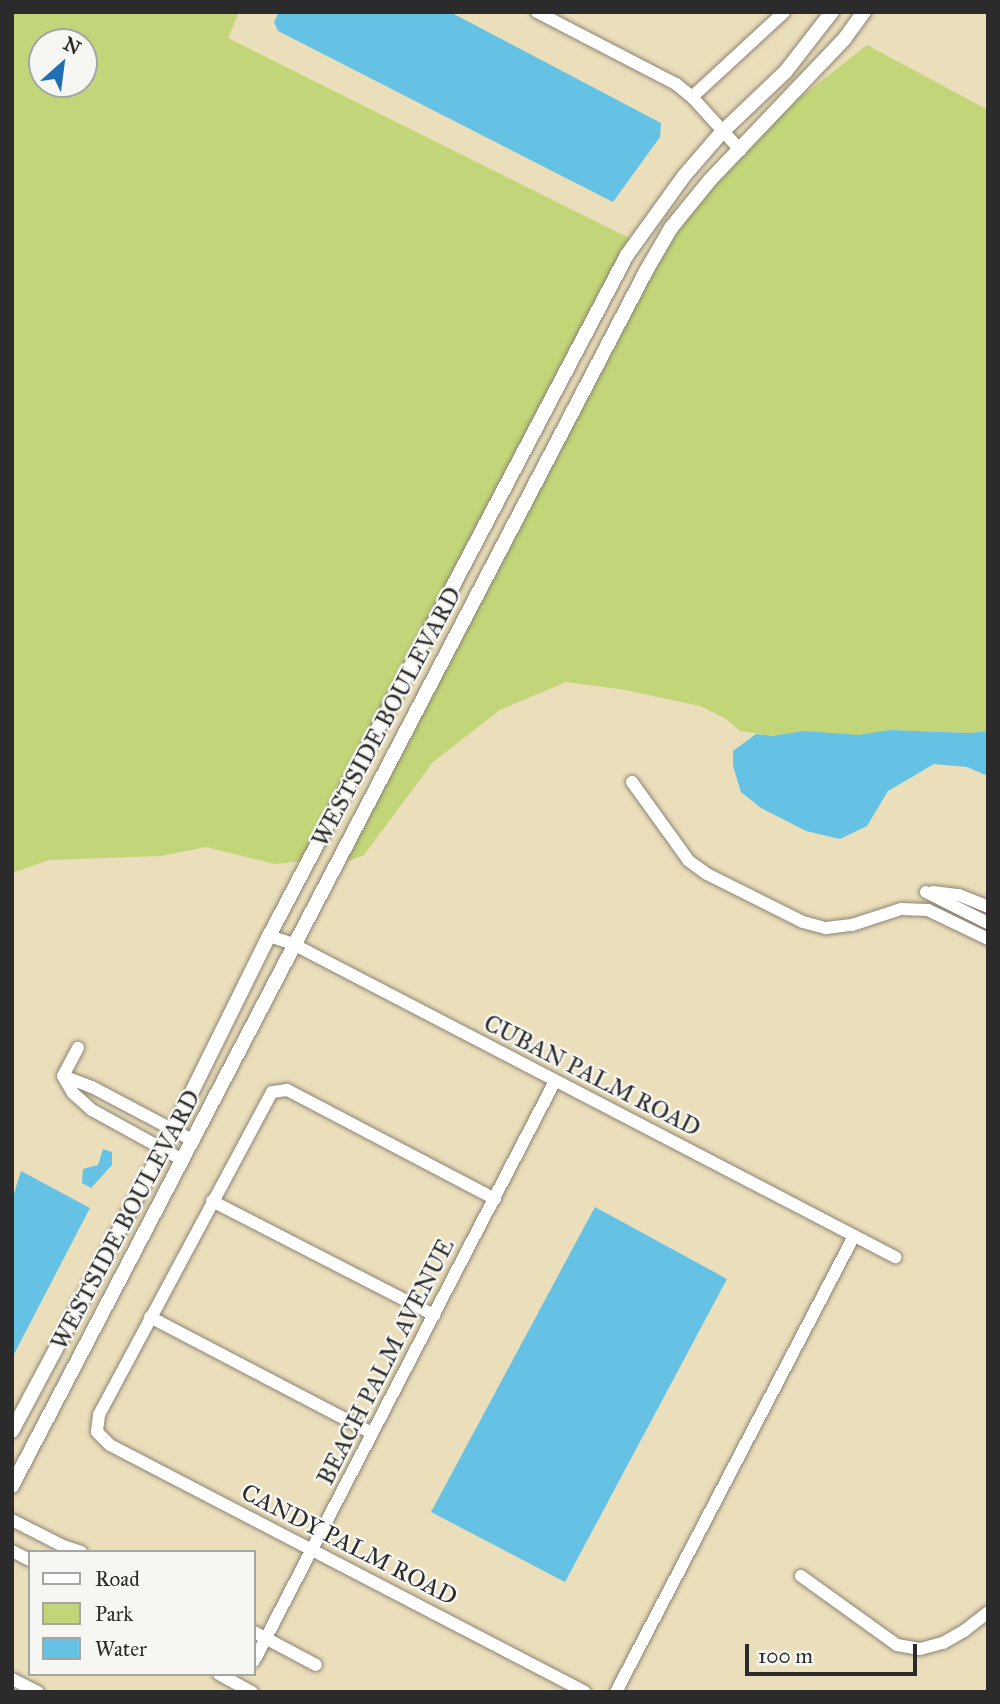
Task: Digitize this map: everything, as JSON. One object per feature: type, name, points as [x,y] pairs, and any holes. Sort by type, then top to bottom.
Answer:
[{"type":"street","points":[[537,12],[676,84],[692,97],[740,150]]},
{"type":"street","points":[[692,97],[784,12]]},
{"type":"street","name":"WESTSIDE BOULEVARD","points":[[12,1431],[173,1130],[269,936],[627,255],[684,176],[722,132],[786,71],[832,12]]},
{"type":"street","name":"WESTSIDE BOULEVARD","points":[[12,1486],[181,1159],[194,1142],[293,944],[646,271],[671,228],[845,38],[864,12]]},
{"type":"street","points":[[632,782],[689,861],[706,874],[803,922],[826,928],[852,925],[901,909],[928,910],[988,939]]},
{"type":"street","points":[[926,892],[928,910]]},
{"type":"street","points":[[926,892],[960,895],[988,907]]},
{"type":"street","points":[[926,892],[988,923]]},
{"type":"street","name":"CUBAN PALM ROAD","points":[[269,936],[293,944],[895,1257]]},
{"type":"street","points":[[63,1076],[78,1048]]},
{"type":"street","points":[[63,1076],[122,1103],[194,1142]]},
{"type":"street","points":[[63,1076],[86,1105],[181,1159]]},
{"type":"street","name":"BEACH PALM AVENUE","points":[[256,1657],[555,1081]]},
{"type":"street","points":[[372,1433],[150,1317],[272,1091],[282,1088],[495,1199]]},
{"type":"street","points":[[112,1122],[122,1103]]},
{"type":"street","points":[[212,1200],[434,1315]]},
{"type":"street","points":[[616,1692],[855,1236]]},
{"type":"street","name":"CANDY PALM ROAD","points":[[150,1317],[99,1415],[97,1432],[110,1445],[585,1692]]},
{"type":"street","points":[[12,1520],[61,1549]]},
{"type":"street","points":[[12,1551],[28,1559]]},
{"type":"street","points":[[801,1576],[897,1645],[920,1649],[943,1643],[964,1632],[988,1612]]},
{"type":"street","points":[[256,1633],[316,1665]]},
{"type":"street","points":[[223,1676],[245,1686]]},
{"type":"street","points":[[12,1679],[38,1692]]},
{"type":"green space","points":[[12,12],[239,12],[228,38],[631,239],[302,861],[275,864],[206,847],[161,856],[49,860],[12,873]]},
{"type":"green space","points":[[867,45],[988,110],[988,731],[970,733],[890,730],[859,736],[804,731],[771,736],[740,731],[726,719],[700,706],[625,690],[566,682],[500,710],[433,762],[364,855],[343,863],[651,274],[676,232],[715,185],[793,103]]},
{"type":"water","points":[[279,12],[450,12],[661,123],[660,137],[613,202],[278,31],[274,22]]},
{"type":"water","points":[[890,730],[970,733],[988,731],[988,776],[967,767],[934,764],[888,791],[867,826],[840,839],[806,831],[761,808],[741,792],[733,766],[733,751],[756,734],[771,736],[804,731],[859,735]]},
{"type":"water","points":[[103,1149],[112,1152],[112,1165],[91,1188],[82,1183],[83,1169],[98,1165]]},
{"type":"water","points":[[21,1171],[90,1208],[12,1358],[12,1200]]},
{"type":"water","points":[[595,1207],[727,1279],[565,1582],[431,1512]]}]
